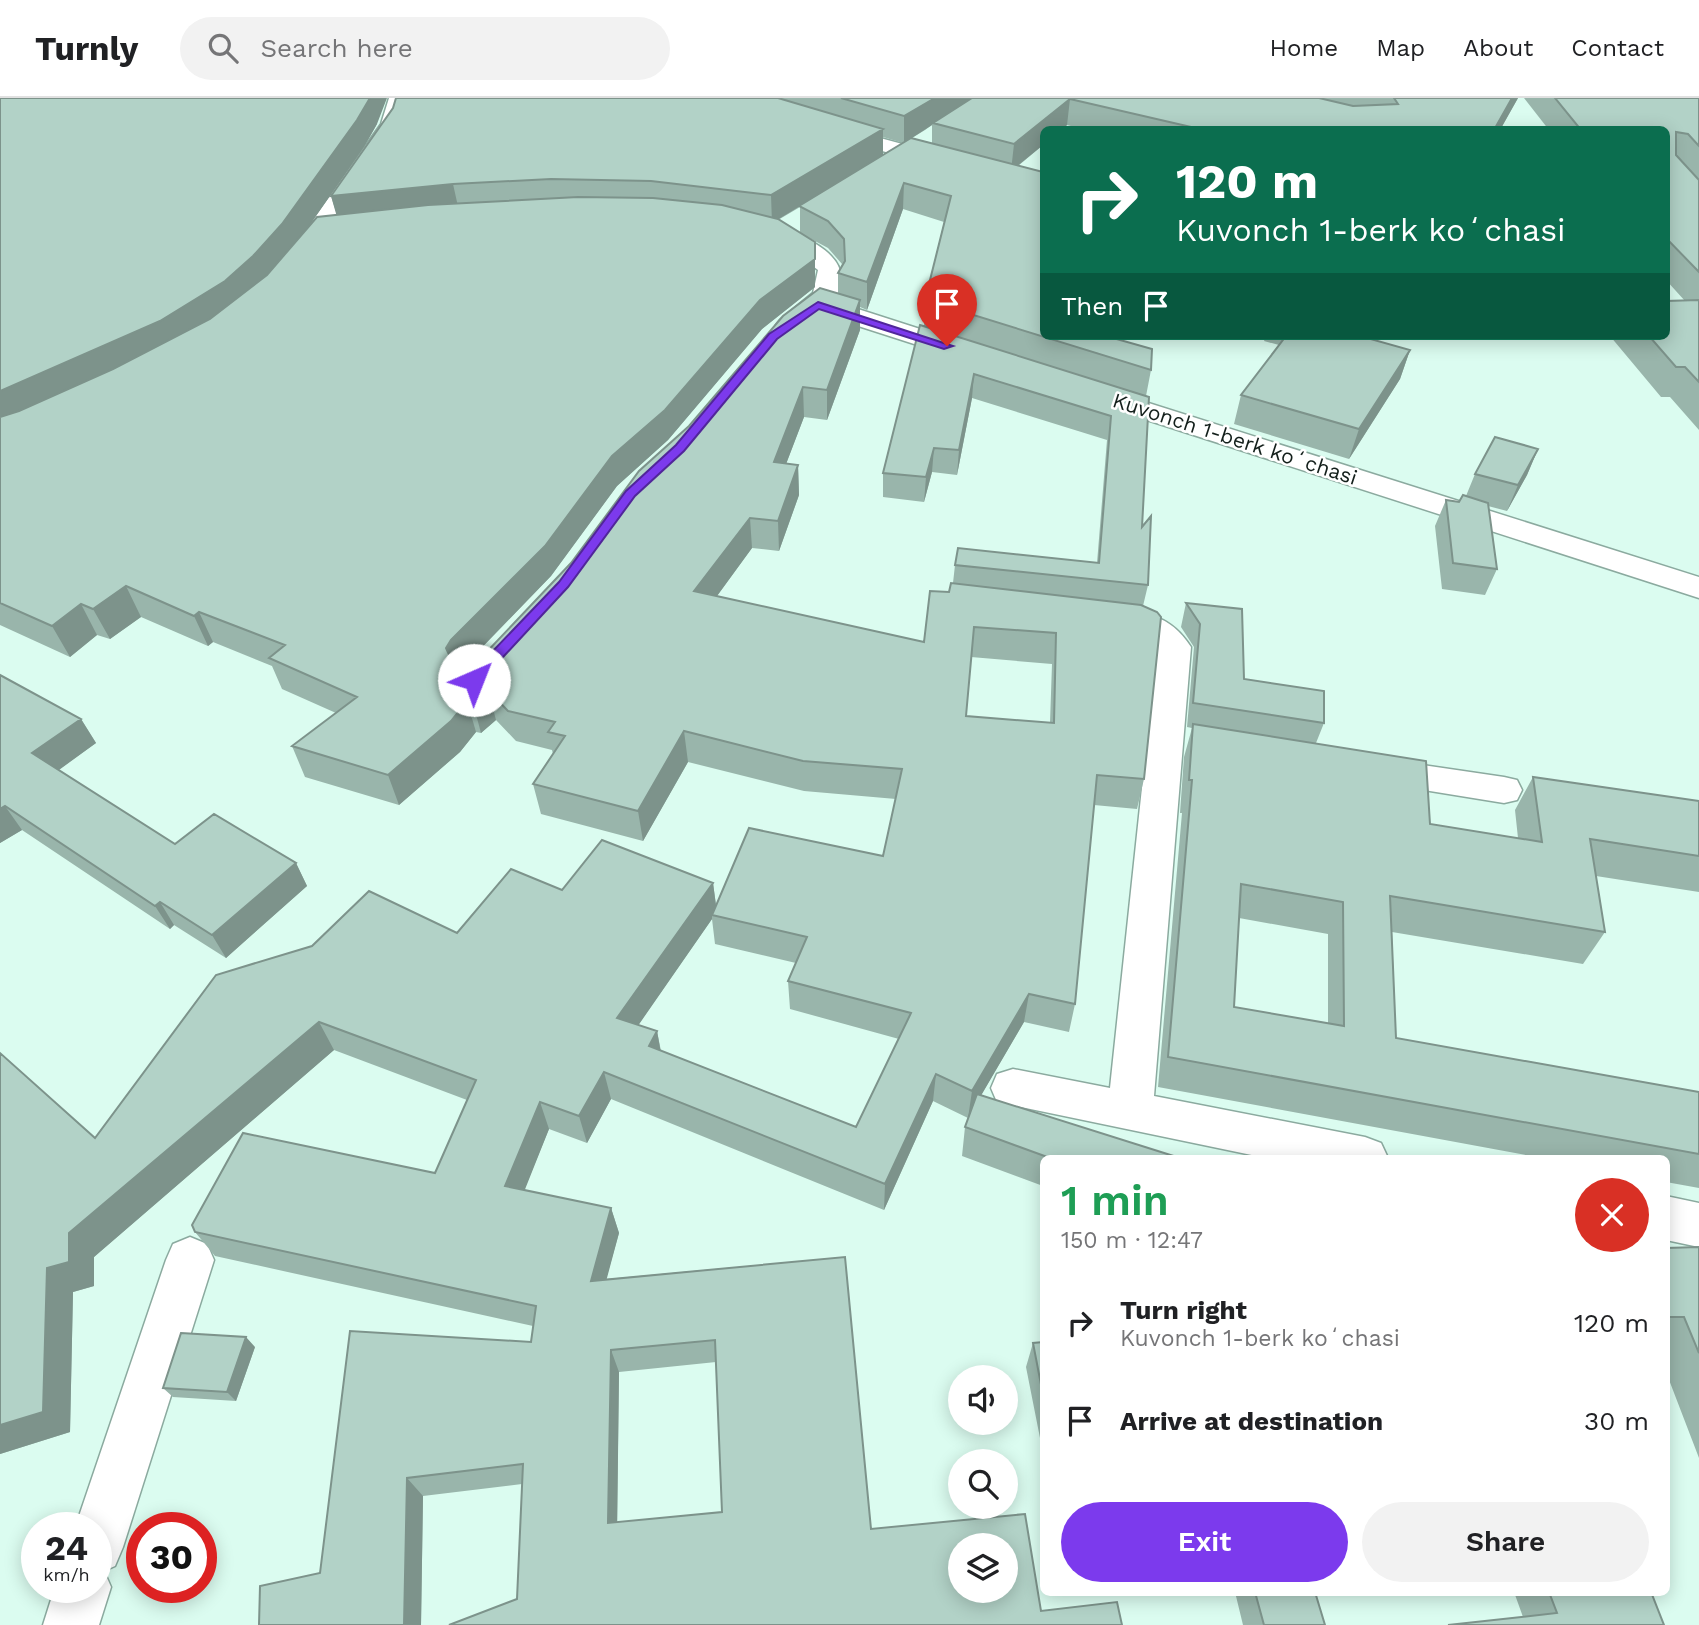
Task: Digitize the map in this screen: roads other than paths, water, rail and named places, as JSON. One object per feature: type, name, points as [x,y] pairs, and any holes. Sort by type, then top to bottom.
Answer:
[{"type":"street","points":[[283,279],[391,124],[399,98]]},
{"type":"street","points":[[814,126],[1040,188]]},
{"type":"street","points":[[883,168],[928,139]]},
{"type":"street","points":[[777,234],[800,219]]},
{"type":"street","points":[[739,227],[777,234],[816,254],[830,268],[830,288],[818,305],[773,337],[764,347]]},
{"type":"street","points":[[314,237],[341,234]]},
{"type":"street","points":[[818,305],[989,360]]},
{"type":"street","name":"Kuvonch 1-berk koʻchasi","points":[[1068,385],[1699,588]]},
{"type":"street","points":[[1073,616],[1155,626],[1169,637],[1174,657],[1179,741],[1130,1112]]},
{"type":"street","points":[[1341,765],[1504,790]]},
{"type":"street","points":[[1013,1088],[1350,1155]]},
{"type":"street","points":[[1670,1220],[1699,1225]]},
{"type":"street","points":[[107,1512],[190,1260]]},
{"type":"street","points":[[71,1625],[78,1603]]}]
